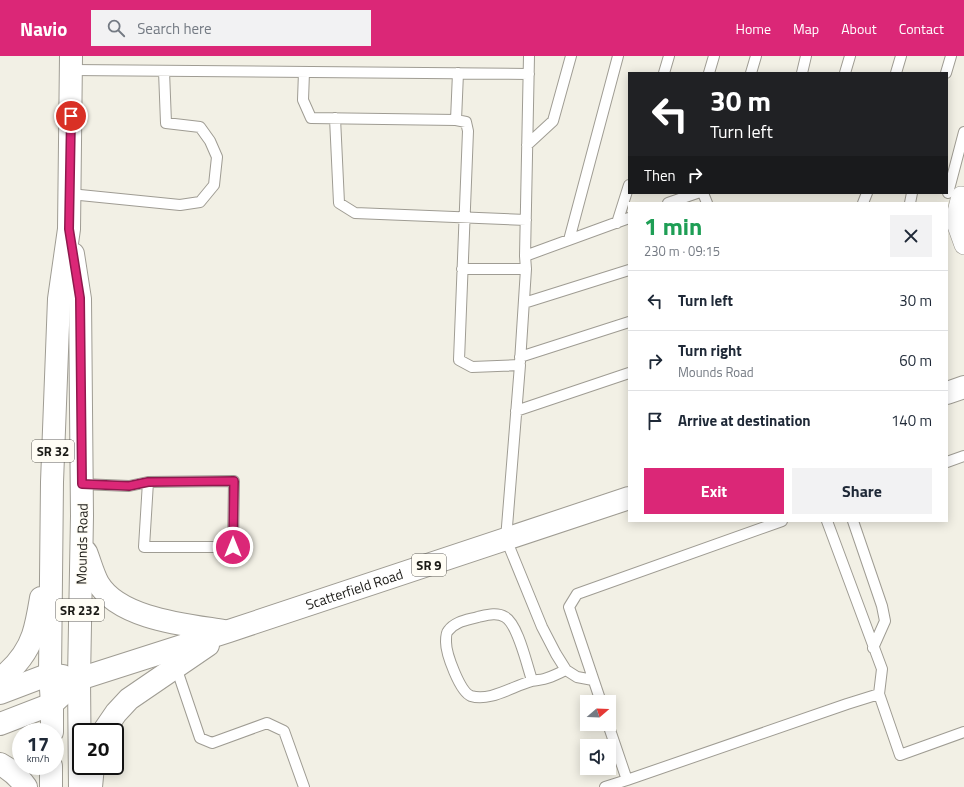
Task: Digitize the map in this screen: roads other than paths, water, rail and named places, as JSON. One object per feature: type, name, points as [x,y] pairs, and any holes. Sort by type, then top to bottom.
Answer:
[{"type":"main road","name":"Mounds Road","points":[[52,723],[50,674],[52,482],[59,299],[69,229],[71,63]]},
{"type":"main road","name":"Mounds Road","points":[[69,229],[80,298],[82,484],[79,678],[80,787]]},
{"type":"main road","points":[[948,393],[964,387]]},
{"type":"main road","name":"Scatterfield Road","points":[[0,693],[50,674],[79,678],[229,631],[628,498]]},
{"type":"main road","name":"SR 32","points":[[82,542],[98,584],[113,599],[137,613],[151,617],[173,623],[229,631]]},
{"type":"main road","points":[[0,680],[18,662],[33,636],[51,544]]},
{"type":"main road","points":[[109,723],[126,702],[137,693],[229,631]]},
{"type":"main road","name":"Scatterfield Road","points":[[0,724],[52,704],[79,678]]},
{"type":"main road","points":[[0,764],[20,778],[26,787]]},
{"type":"main road","points":[[51,787],[52,775]]},
{"type":"main road","points":[[91,787],[92,775]]},
{"type":"street","points":[[957,196],[955,220],[964,245]]},
{"type":"lane","points":[[529,56],[526,269],[506,539],[542,627],[556,654],[566,670],[578,677],[593,680]]},
{"type":"lane","points":[[527,145],[553,121],[571,56]]},
{"type":"lane","points":[[568,240],[618,56]]},
{"type":"lane","points":[[664,72],[669,56]]},
{"type":"lane","points":[[709,72],[714,56]]},
{"type":"lane","points":[[751,72],[756,56]]},
{"type":"lane","points":[[802,72],[806,56]]},
{"type":"lane","points":[[846,72],[850,56]]},
{"type":"lane","points":[[896,72],[901,56]]},
{"type":"lane","points":[[946,72],[951,56]]},
{"type":"lane","points":[[71,63],[164,71],[529,74]]},
{"type":"lane","points":[[70,194],[180,205],[200,202],[214,185],[217,156],[210,141],[200,127],[166,123],[164,71]]},
{"type":"lane","points":[[304,72],[303,100],[311,118],[456,120],[466,122],[468,131],[459,360],[472,367],[520,361],[628,322]]},
{"type":"lane","points":[[456,120],[458,73]]},
{"type":"lane","points":[[335,118],[339,203],[355,213],[526,220]]},
{"type":"lane","points":[[957,196],[963,137]]},
{"type":"lane","points":[[617,223],[628,188]]},
{"type":"lane","points":[[671,202],[694,194]]},
{"type":"lane","points":[[525,256],[628,218]]},
{"type":"lane","points":[[462,269],[526,269]]},
{"type":"lane","points":[[524,303],[628,270]]},
{"type":"lane","points":[[516,411],[628,373]]},
{"type":"lane","points":[[948,462],[964,456]]},
{"type":"lane","points":[[82,484],[129,486],[148,482],[234,481],[233,547],[144,547],[148,482]]},
{"type":"lane","points":[[598,695],[569,607],[577,594],[779,522]]},
{"type":"lane","points":[[827,522],[882,669],[879,694],[900,755],[964,732]]},
{"type":"lane","points":[[853,522],[882,606],[885,621],[873,648]]},
{"type":"lane","points":[[532,680],[519,639],[513,625],[506,617],[497,614],[486,615],[462,621],[453,626],[447,632],[446,641],[448,656],[460,686],[469,696],[479,698],[492,696],[532,680],[544,679],[566,670]]},
{"type":"lane","points":[[176,667],[200,738],[212,743],[267,723],[284,731],[304,787]]},
{"type":"lane","points":[[605,787],[879,694]]},
{"type":"lane","points":[[610,731],[627,780]]}]
